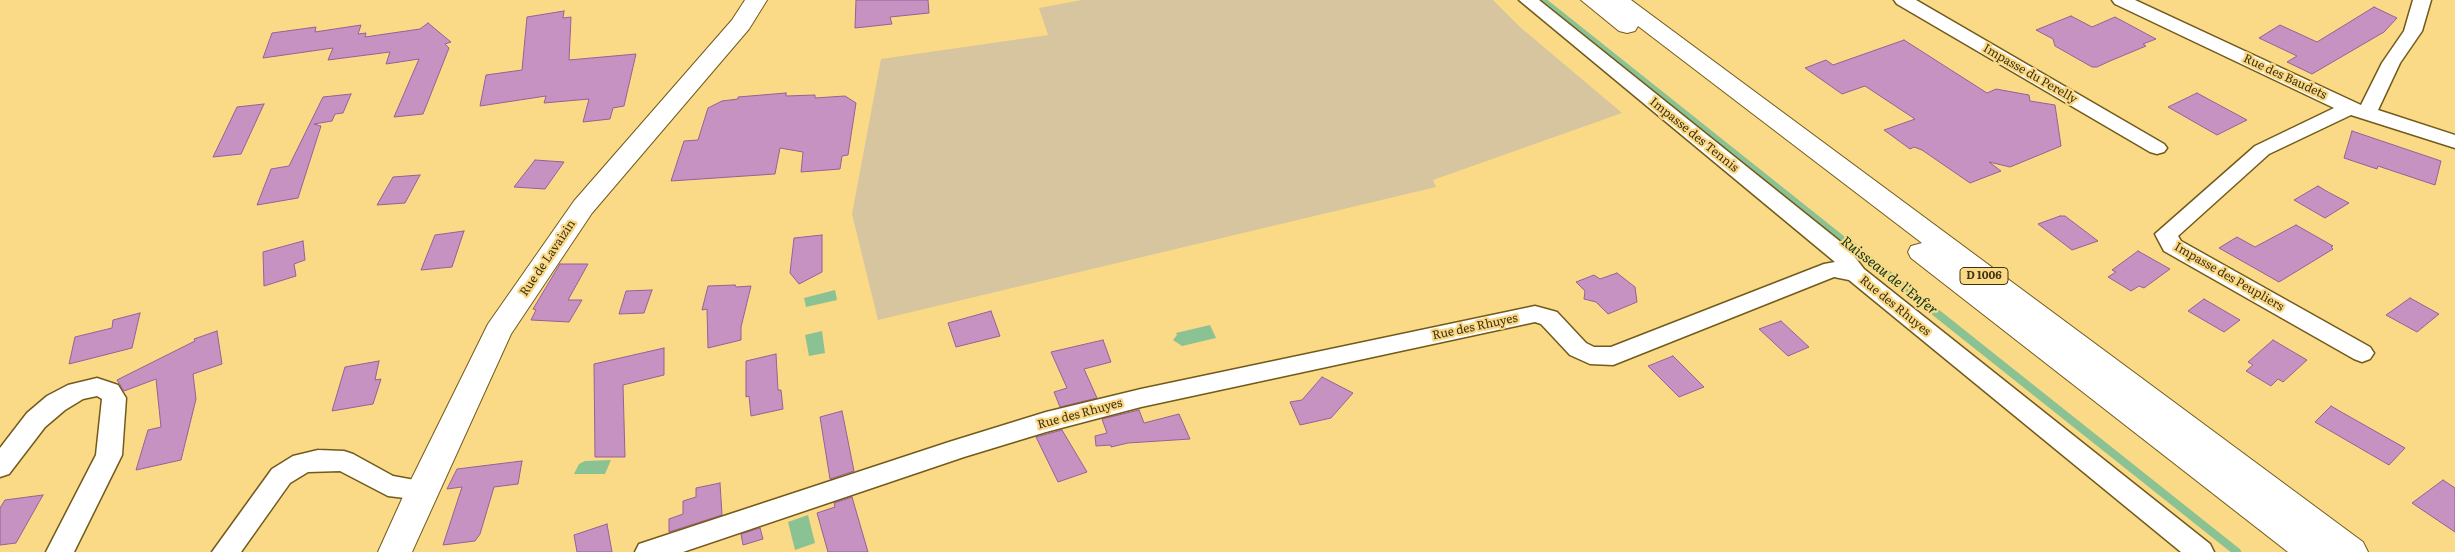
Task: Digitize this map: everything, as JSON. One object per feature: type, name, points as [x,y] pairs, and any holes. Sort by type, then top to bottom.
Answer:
[{"type":"main road","name":"Rue de Lavaizin","points":[[395,552],[422,490],[504,323],[583,207],[741,24],[756,0]]},
{"type":"main road","name":"D 1006","points":[[1592,0],[2312,552]]},
{"type":"main road","name":"D 1006","points":[[1617,0],[2350,552]]},
{"type":"street","name":"Impasse des Tennis","points":[[1528,0],[1839,252],[1856,274]]},
{"type":"street","name":"Impasse du Perelly","points":[[1903,0],[2157,148]]},
{"type":"street","name":"Rue des Baudets","points":[[2121,0],[2358,110],[2455,142]]},
{"type":"street","points":[[2358,110],[2413,31],[2422,0]]},
{"type":"street","name":"Impasse des Peupliers","points":[[2358,110],[2262,150],[2166,234],[2172,246],[2362,354]]},
{"type":"street","name":"Rue des Rhuyes","points":[[649,552],[958,449],[1046,422],[1141,398],[1535,314],[1549,318],[1578,349],[1590,355],[1613,356],[1832,269],[1856,274],[2200,552]]},
{"type":"street","points":[[0,466],[36,420],[56,403],[77,391],[97,387],[110,391],[114,398],[108,455],[60,552]]},
{"type":"street","points":[[226,552],[281,476],[302,463],[318,460],[344,461],[388,486],[422,490]]},
{"type":"shaded area","points":[[1082,0],[1493,0],[1520,27],[1622,113],[1433,180],[1436,187],[878,320],[852,214],[881,59],[1048,35],[1039,8]]},
{"type":"shaded area","points":[[835,290],[837,300],[806,307],[804,298]]},
{"type":"shaded area","points":[[1210,325],[1216,338],[1182,346],[1173,340],[1177,335],[1176,333]]},
{"type":"shaded area","points":[[822,331],[825,353],[809,356],[805,335]]},
{"type":"shaded area","points":[[611,460],[605,474],[574,474],[579,464],[585,461]]},
{"type":"shaded area","points":[[808,515],[815,543],[795,550],[788,522]]},
{"type":"building","points":[[856,0],[928,0],[929,13],[890,17],[892,24],[855,28]]},
{"type":"building","points":[[2374,7],[2397,18],[2384,32],[2312,74],[2287,62],[2297,56],[2259,38],[2280,25],[2317,42]]},
{"type":"building","points":[[564,11],[563,18],[571,17],[569,60],[636,54],[624,106],[613,108],[610,119],[583,122],[589,99],[544,103],[546,96],[480,106],[486,75],[522,70],[527,17]]},
{"type":"building","points":[[2071,16],[2092,27],[2115,17],[2156,39],[2143,44],[2146,46],[2097,67],[2092,67],[2055,46],[2053,39],[2036,30]]},
{"type":"building","points":[[428,23],[451,42],[445,44],[449,48],[423,114],[394,117],[419,59],[386,64],[390,52],[328,60],[333,48],[263,58],[272,33],[316,27],[315,32],[361,25],[358,34],[366,33],[365,37],[420,29]]},
{"type":"building","points":[[1904,40],[1987,93],[1996,89],[2029,95],[2030,101],[2055,105],[2061,146],[2010,167],[1989,162],[2001,171],[1970,183],[1922,150],[1914,147],[1910,149],[1884,130],[1915,119],[1865,86],[1842,94],[1805,68],[1826,60],[1833,65]]},
{"type":"building","points":[[786,93],[786,96],[815,95],[815,98],[845,96],[856,103],[848,155],[842,156],[840,169],[801,172],[803,152],[780,148],[775,174],[671,181],[684,141],[698,140],[708,108],[722,101],[738,99],[738,97]]},
{"type":"building","points":[[2197,93],[2247,120],[2217,135],[2168,107]]},
{"type":"building","points":[[351,94],[343,113],[335,114],[332,121],[314,124],[321,126],[298,198],[257,205],[271,169],[289,166],[323,97]]},
{"type":"building","points":[[264,104],[241,154],[213,157],[237,107]]},
{"type":"building","points":[[2352,131],[2441,161],[2435,185],[2378,166],[2377,169],[2344,158]]},
{"type":"building","points":[[535,160],[564,162],[545,189],[514,187]]},
{"type":"building","points":[[420,175],[405,203],[377,205],[393,177]]},
{"type":"building","points":[[2318,186],[2349,203],[2325,218],[2294,200]]},
{"type":"building","points":[[2065,216],[2098,241],[2072,250],[2038,224]]},
{"type":"building","points":[[2296,225],[2333,246],[2331,247],[2333,249],[2279,282],[2219,248],[2237,237],[2255,247]]},
{"type":"building","points":[[464,231],[452,267],[421,270],[435,235]]},
{"type":"building","points":[[822,235],[822,272],[799,284],[790,273],[794,238]]},
{"type":"building","points":[[303,241],[305,260],[294,264],[296,276],[264,286],[263,252]]},
{"type":"building","points":[[2138,251],[2170,269],[2144,288],[2139,286],[2131,291],[2108,277],[2116,272],[2112,270]]},
{"type":"building","points":[[560,264],[588,264],[568,300],[582,300],[569,322],[531,320],[536,310],[533,309]]},
{"type":"building","points":[[1617,273],[1635,287],[1637,302],[1608,314],[1596,302],[1584,299],[1585,291],[1576,282],[1594,275],[1600,279]]},
{"type":"building","points":[[735,285],[736,287],[751,286],[741,327],[741,340],[708,348],[707,309],[702,310],[708,286]]},
{"type":"building","points":[[652,290],[644,313],[619,314],[626,291]]},
{"type":"building","points":[[2410,298],[2439,314],[2417,332],[2386,315]]},
{"type":"building","points":[[2204,299],[2240,320],[2224,332],[2188,311]]},
{"type":"building","points":[[991,311],[1000,336],[956,347],[948,323]]},
{"type":"building","points":[[140,313],[132,348],[69,364],[75,337],[112,328],[113,320]]},
{"type":"building","points":[[1781,321],[1809,347],[1788,356],[1759,329]]},
{"type":"building","points":[[217,331],[222,364],[193,374],[196,399],[181,460],[136,470],[148,430],[161,427],[156,379],[124,391],[117,380],[195,341],[194,339]]},
{"type":"building","points":[[1103,340],[1111,362],[1084,369],[1097,398],[1060,407],[1054,392],[1067,388],[1051,352]]},
{"type":"building","points":[[2273,340],[2307,360],[2283,382],[2278,379],[2271,386],[2246,371],[2253,365],[2248,362]]},
{"type":"building","points":[[664,348],[664,375],[623,385],[625,457],[595,457],[594,364]]},
{"type":"building","points":[[776,354],[778,390],[781,390],[783,409],[751,416],[749,396],[746,397],[746,361]]},
{"type":"building","points":[[1673,356],[1704,387],[1679,397],[1648,366]]},
{"type":"building","points":[[379,361],[375,380],[381,379],[373,404],[332,411],[345,367]]},
{"type":"building","points":[[1322,377],[1353,393],[1331,418],[1300,425],[1290,402],[1302,400]]},
{"type":"building","points":[[2331,406],[2405,448],[2389,465],[2315,422]]},
{"type":"building","points":[[1139,410],[1144,423],[1179,414],[1190,439],[1128,443],[1111,447],[1111,445],[1096,446],[1095,436],[1107,433],[1102,419]]},
{"type":"building","points":[[842,411],[854,471],[830,479],[820,417]]},
{"type":"building","points":[[1062,430],[1087,472],[1058,482],[1036,437]]},
{"type":"building","points":[[522,461],[518,484],[494,487],[480,534],[475,541],[443,545],[462,487],[447,489],[457,469]]},
{"type":"building","points":[[2443,480],[2455,488],[2455,532],[2412,503]]},
{"type":"building","points":[[720,483],[722,515],[669,532],[669,519],[683,514],[683,501],[696,497],[696,488]]},
{"type":"building","points":[[43,495],[16,543],[0,545],[0,508],[5,500]]},
{"type":"building","points":[[852,497],[868,552],[828,552],[817,513],[835,507],[834,503]]},
{"type":"building","points":[[607,524],[612,552],[577,552],[574,535]]},
{"type":"building","points":[[760,528],[763,539],[743,545],[741,534]]},
{"type":"waterway","name":"Ruisseau de l'Enfer","points":[[1542,0],[1852,247]]},
{"type":"waterway","name":"Ruisseau de l'Enfer","points":[[1851,245],[2237,552]]}]
